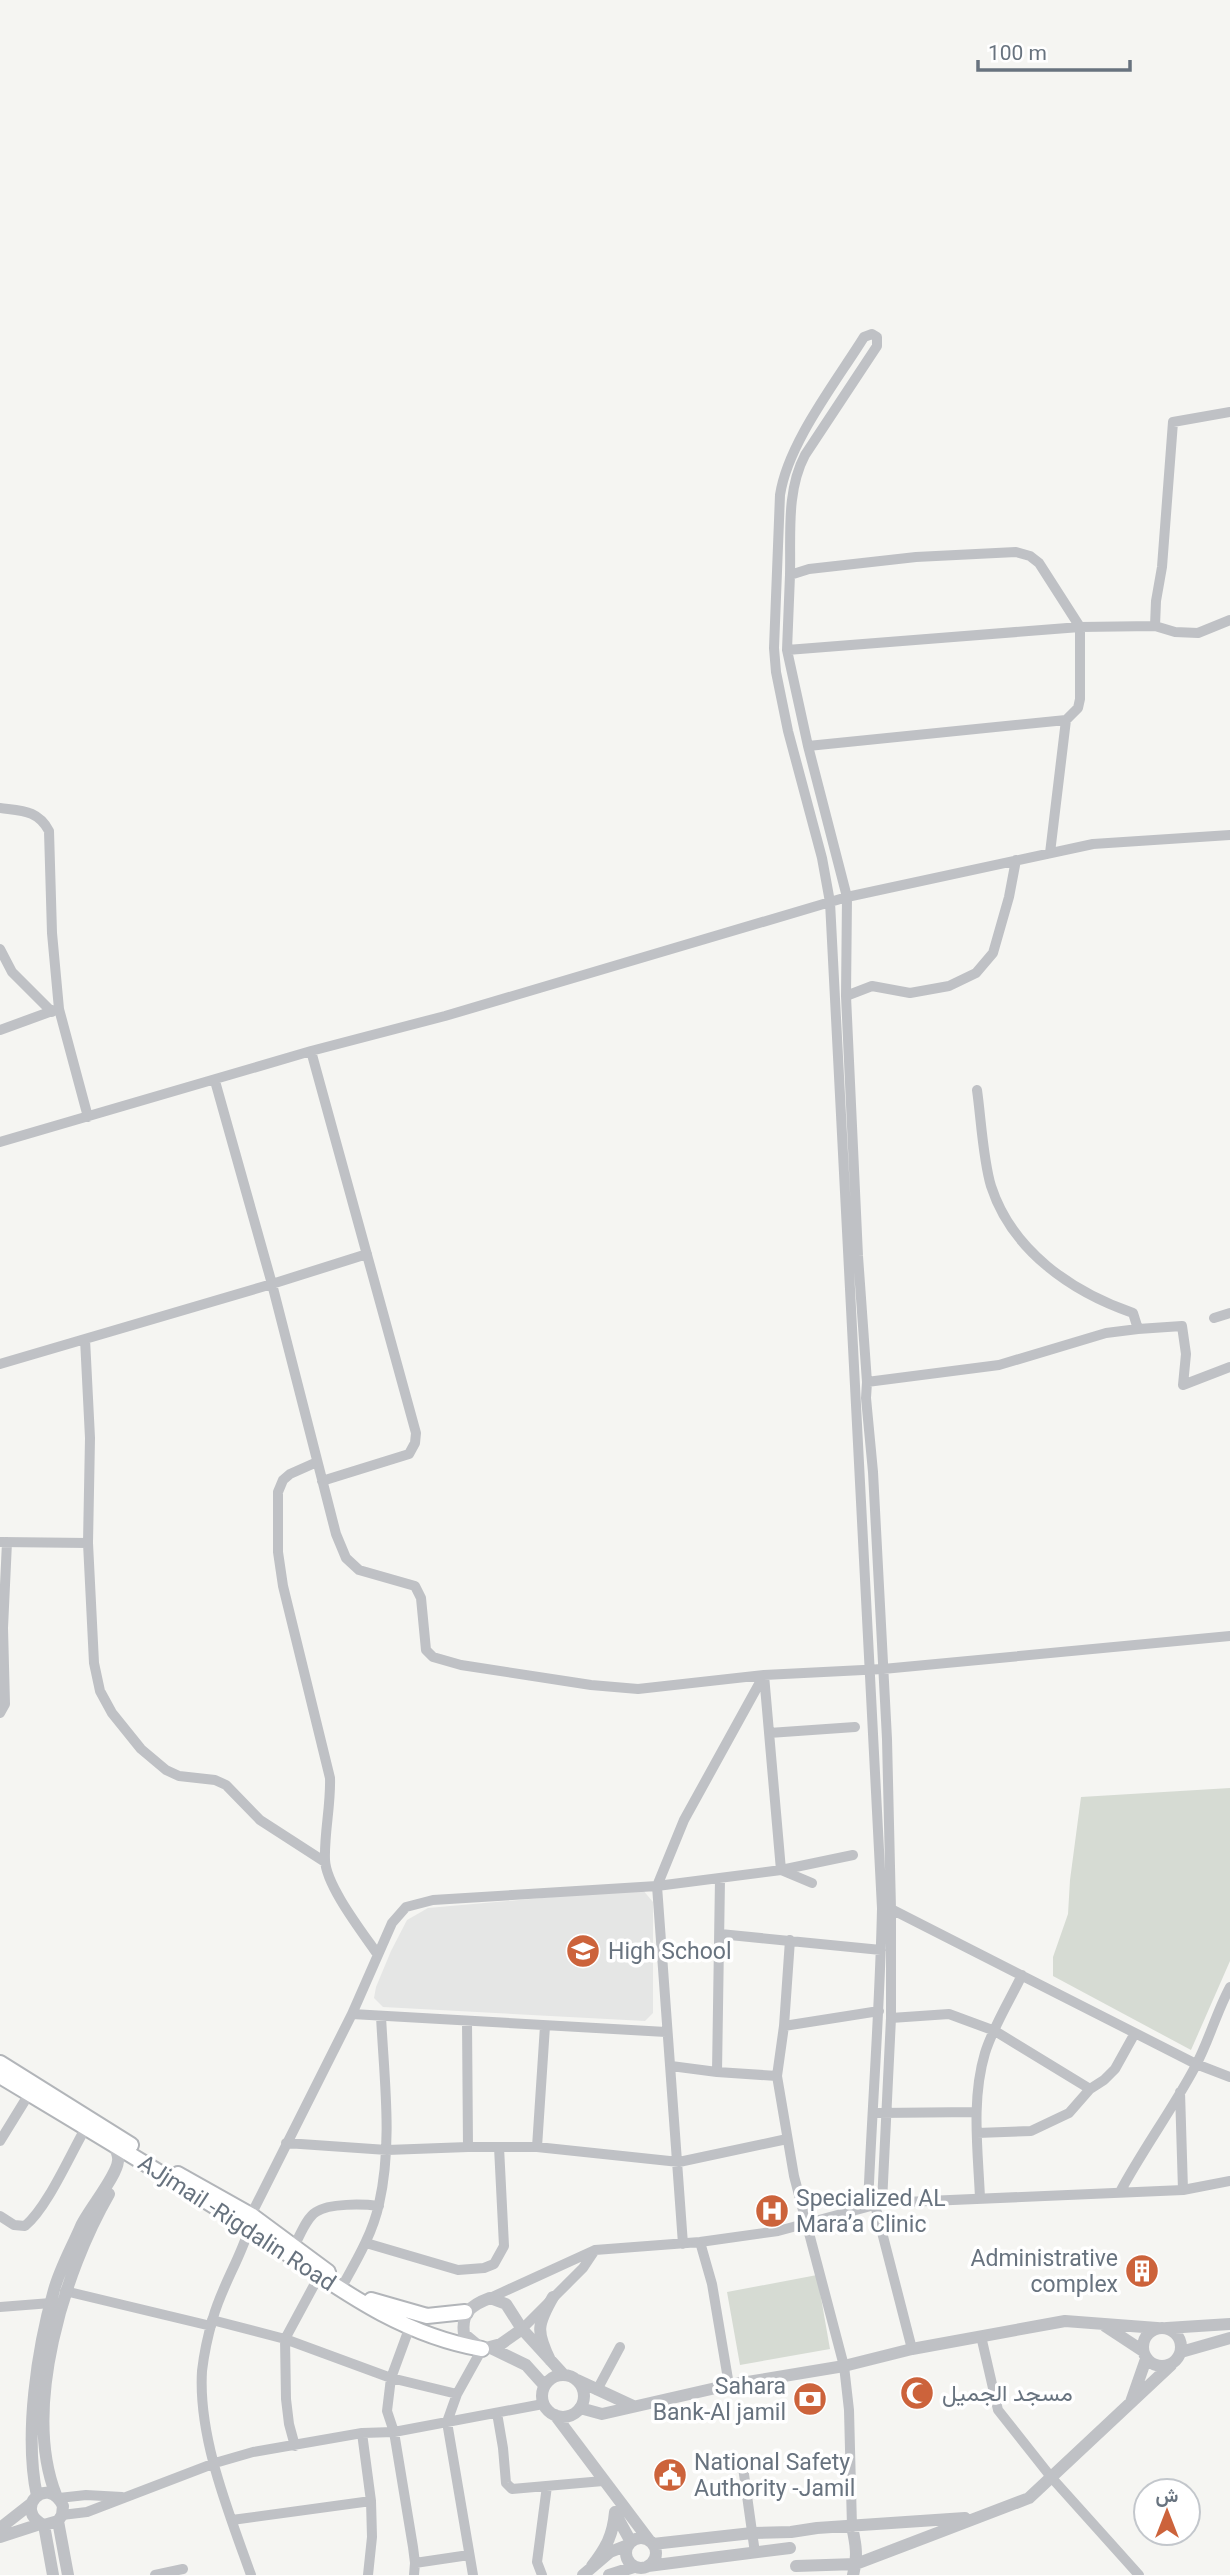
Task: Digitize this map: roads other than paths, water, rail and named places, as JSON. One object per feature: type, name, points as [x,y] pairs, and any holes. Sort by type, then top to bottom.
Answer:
[{"type":"main road","name":"AJjmail -Rigdalin Road","points":[[0,2063],[133,2151],[191,2182],[250,2222],[319,2276],[409,2329],[452,2344],[486,2348]]},
{"type":"main road","name":"AJjmail -Rigdalin Road","points":[[0,2076],[115,2146],[133,2151]]},
{"type":"main road","name":"AJjmail -Rigdalin Road","points":[[250,2222],[295,2246],[376,2303],[408,2312],[438,2316],[465,2312]]},
{"type":"street","points":[[875,2205],[885,2113],[891,2018],[891,1909],[883,1669],[858,1256],[846,996],[847,897],[808,746],[787,650],[792,500],[797,472],[810,447],[877,345],[878,340],[872,334],[864,337],[793,450],[784,472],[780,495],[774,648],[788,731],[825,868],[830,902],[881,1871],[879,2011],[872,2113],[875,2205],[912,2349]]},
{"type":"street","points":[[1155,626],[1156,601],[1163,567],[1173,422],[1230,412]]},
{"type":"street","points":[[790,575],[809,569],[916,557],[1016,552],[1030,556],[1039,563],[1080,627],[1080,699],[1078,708],[1066,720],[1050,853]]},
{"type":"street","points":[[787,650],[1080,627],[1155,626],[1175,632],[1198,633],[1230,620]]},
{"type":"street","points":[[808,746],[1066,720]]},
{"type":"street","points":[[0,808],[32,812],[43,821],[49,831],[55,1010],[88,1117]]},
{"type":"street","points":[[0,1142],[311,1051],[445,1016],[847,897],[1093,844],[1230,835]]},
{"type":"street","points":[[846,996],[872,986],[910,993],[949,986],[976,973],[993,953],[1016,860]]},
{"type":"street","points":[[0,950],[12,972],[55,1010]]},
{"type":"street","points":[[0,1030],[55,1010]]},
{"type":"street","points":[[311,1051],[416,1433],[415,1443],[409,1454],[322,1481]]},
{"type":"street","points":[[215,1081],[272,1284],[336,1534],[346,1558],[359,1570],[415,1586],[421,1598],[426,1650],[433,1657],[461,1665],[591,1685],[638,1689],[764,1675],[883,1669],[1230,1636]]},
{"type":"street","points":[[976,1090],[991,1186],[1009,1222],[1032,1254],[1071,1286],[1133,1313],[1138,1329]]},
{"type":"street","points":[[0,1364],[367,1254]]},
{"type":"street","points":[[1214,1318],[1230,1313]]},
{"type":"street","points":[[867,1382],[999,1365],[1107,1333],[1182,1326],[1186,1354],[1183,1385],[1230,1367]]},
{"type":"street","points":[[85,1339],[90,1438],[88,1543],[94,1663],[100,1691],[112,1713],[141,1749],[166,1770],[179,1776],[215,1780],[226,1785],[260,1820],[325,1862]]},
{"type":"street","points":[[317,1461],[283,1480],[278,1492],[278,1552],[283,1586],[330,1778],[331,1800],[325,1862],[328,1874],[350,1914],[378,1955]]},
{"type":"street","points":[[0,1713],[5,1704],[3,1542],[88,1543]]},
{"type":"street","points":[[764,1675],[781,1870]]},
{"type":"street","points":[[683,2244],[657,1886],[684,1820],[764,1675]]},
{"type":"street","points":[[769,1733],[855,1727]]},
{"type":"street","points":[[251,2575],[232,2520],[205,2424],[202,2371],[212,2323],[242,2253],[250,2222],[286,2143],[352,2014],[393,1923],[406,1907],[433,1900],[657,1886],[720,1879],[853,1856]]},
{"type":"street","points":[[781,1870],[812,1884]]},
{"type":"street","points":[[717,2072],[720,1879]]},
{"type":"street","points":[[891,1909],[1196,2064],[1230,2077]]},
{"type":"street","points":[[720,1934],[881,1950]]},
{"type":"street","points":[[790,1940],[784,2026],[777,2076],[806,2225],[844,2366],[849,2410],[852,2527],[856,2546],[854,2570]]},
{"type":"street","points":[[980,2198],[976,2112],[985,2052],[1022,1975]]},
{"type":"street","points":[[1120,2192],[1196,2064],[1230,1987]]},
{"type":"street","points":[[784,2026],[879,2011]]},
{"type":"street","points":[[352,2014],[666,2032]]},
{"type":"street","points":[[891,2018],[948,2014],[995,2031],[1090,2089]]},
{"type":"street","points":[[344,2283],[366,2243],[379,2206],[387,2150],[381,2016]]},
{"type":"street","points":[[467,2021],[468,2147]]},
{"type":"street","points":[[537,2147],[545,2026]]},
{"type":"street","points":[[977,2133],[1031,2132],[1069,2113],[1090,2089],[1115,2069],[1135,2033]]},
{"type":"street","points":[[671,2066],[777,2076]]},
{"type":"street","points":[[1180,2092],[1183,2190]]},
{"type":"street","points":[[0,2141],[29,2094]]},
{"type":"street","points":[[872,2113],[976,2112]]},
{"type":"street","points":[[0,2216],[14,2225],[25,2226],[30,2222],[85,2129]]},
{"type":"street","points":[[286,2143],[387,2150],[537,2147],[678,2162],[788,2139]]},
{"type":"street","points":[[53,2575],[42,2524],[33,2518],[31,2511],[34,2499],[32,2442],[37,2370],[54,2288],[85,2217],[116,2169],[118,2157],[115,2146]]},
{"type":"street","points":[[366,2243],[458,2270],[484,2268],[494,2264],[504,2246],[499,2147]]},
{"type":"street","points":[[68,2575],[60,2518],[63,2506],[48,2474],[43,2443],[48,2372],[65,2291],[93,2222],[133,2151]]},
{"type":"street","points":[[544,2385],[526,2365],[486,2348],[464,2334],[462,2323],[465,2312],[477,2302],[595,2250],[700,2242],[806,2225],[875,2205],[1183,2190],[1230,2181]]},
{"type":"street","points":[[295,2246],[315,2212],[323,2208],[361,2204],[379,2206]]},
{"type":"street","points":[[700,2242],[712,2284],[729,2385]]},
{"type":"street","points":[[473,2575],[447,2422],[457,2394],[486,2348],[501,2344],[522,2329],[583,2268],[595,2250]]},
{"type":"street","points":[[295,2446],[286,2399],[285,2339],[319,2276]]},
{"type":"street","points":[[65,2291],[285,2339],[391,2378],[457,2394]]},
{"type":"street","points":[[551,2360],[541,2342],[540,2330],[541,2319],[553,2297]]},
{"type":"street","points":[[490,2298],[506,2304],[522,2329],[563,2375]]},
{"type":"street","points":[[0,2307],[51,2303]]},
{"type":"street","points":[[555,2415],[568,2416],[579,2409],[603,2414],[729,2385],[844,2366],[912,2349],[1065,2321],[1162,2328],[1230,2324]]},
{"type":"street","points":[[1101,2324],[1160,2367],[1171,2365]]},
{"type":"street","points":[[1129,2405],[1144,2355],[1142,2345],[1147,2334],[1162,2328],[1178,2336],[1181,2352]]},
{"type":"street","points":[[409,2329],[391,2378],[387,2411],[394,2432],[415,2563],[414,2575]]},
{"type":"street","points":[[981,2336],[998,2410],[1051,2476],[1139,2575]]},
{"type":"street","points":[[791,2532],[790,2549],[796,2570],[854,2570],[1029,2498],[1171,2365],[1181,2352],[1230,2338]]},
{"type":"street","points":[[597,2390],[620,2347]]},
{"type":"street","points":[[633,2406],[563,2375],[552,2377],[544,2385],[543,2403],[577,2443],[651,2542],[655,2559],[642,2569]]},
{"type":"street","points":[[577,2380],[584,2393],[579,2409],[577,2443]]},
{"type":"street","points":[[0,2537],[88,2512],[215,2463],[254,2452],[362,2433],[394,2432],[543,2403]]},
{"type":"street","points":[[497,2413],[506,2483],[512,2489],[606,2485]]},
{"type":"street","points":[[362,2433],[371,2501],[369,2575]]},
{"type":"street","points":[[742,2460],[755,2553]]},
{"type":"street","points":[[606,2485],[629,2543],[626,2557],[642,2569]]},
{"type":"street","points":[[542,2575],[537,2562],[547,2486]]},
{"type":"street","points":[[0,2528],[43,2493],[57,2497],[122,2497]]},
{"type":"street","points":[[232,2520],[371,2501]]},
{"type":"street","points":[[588,2571],[605,2550],[613,2533],[615,2512]]},
{"type":"street","points":[[588,2571],[610,2552],[640,2538],[651,2542],[982,2517]]},
{"type":"street","points":[[633,2518],[671,2540]]},
{"type":"street","points":[[609,2575],[790,2549]]},
{"type":"street","points":[[415,2563],[469,2555]]},
{"type":"street","points":[[155,2575],[183,2569]]},
{"type":"place","name":"High School","points":[[583,1951]]},
{"type":"place","name":"Specialized AL Mara’a Clinic","points":[[772,2211]]},
{"type":"place","name":"Administrative complex","points":[[1142,2271]]},
{"type":"place","name":"مسجد الجميل","points":[[917,2393]]},
{"type":"place","name":"Sahara Bank-Al jamil","points":[[810,2399]]},
{"type":"place","name":"National Safety Authority -Jamil","points":[[670,2475]]}]
